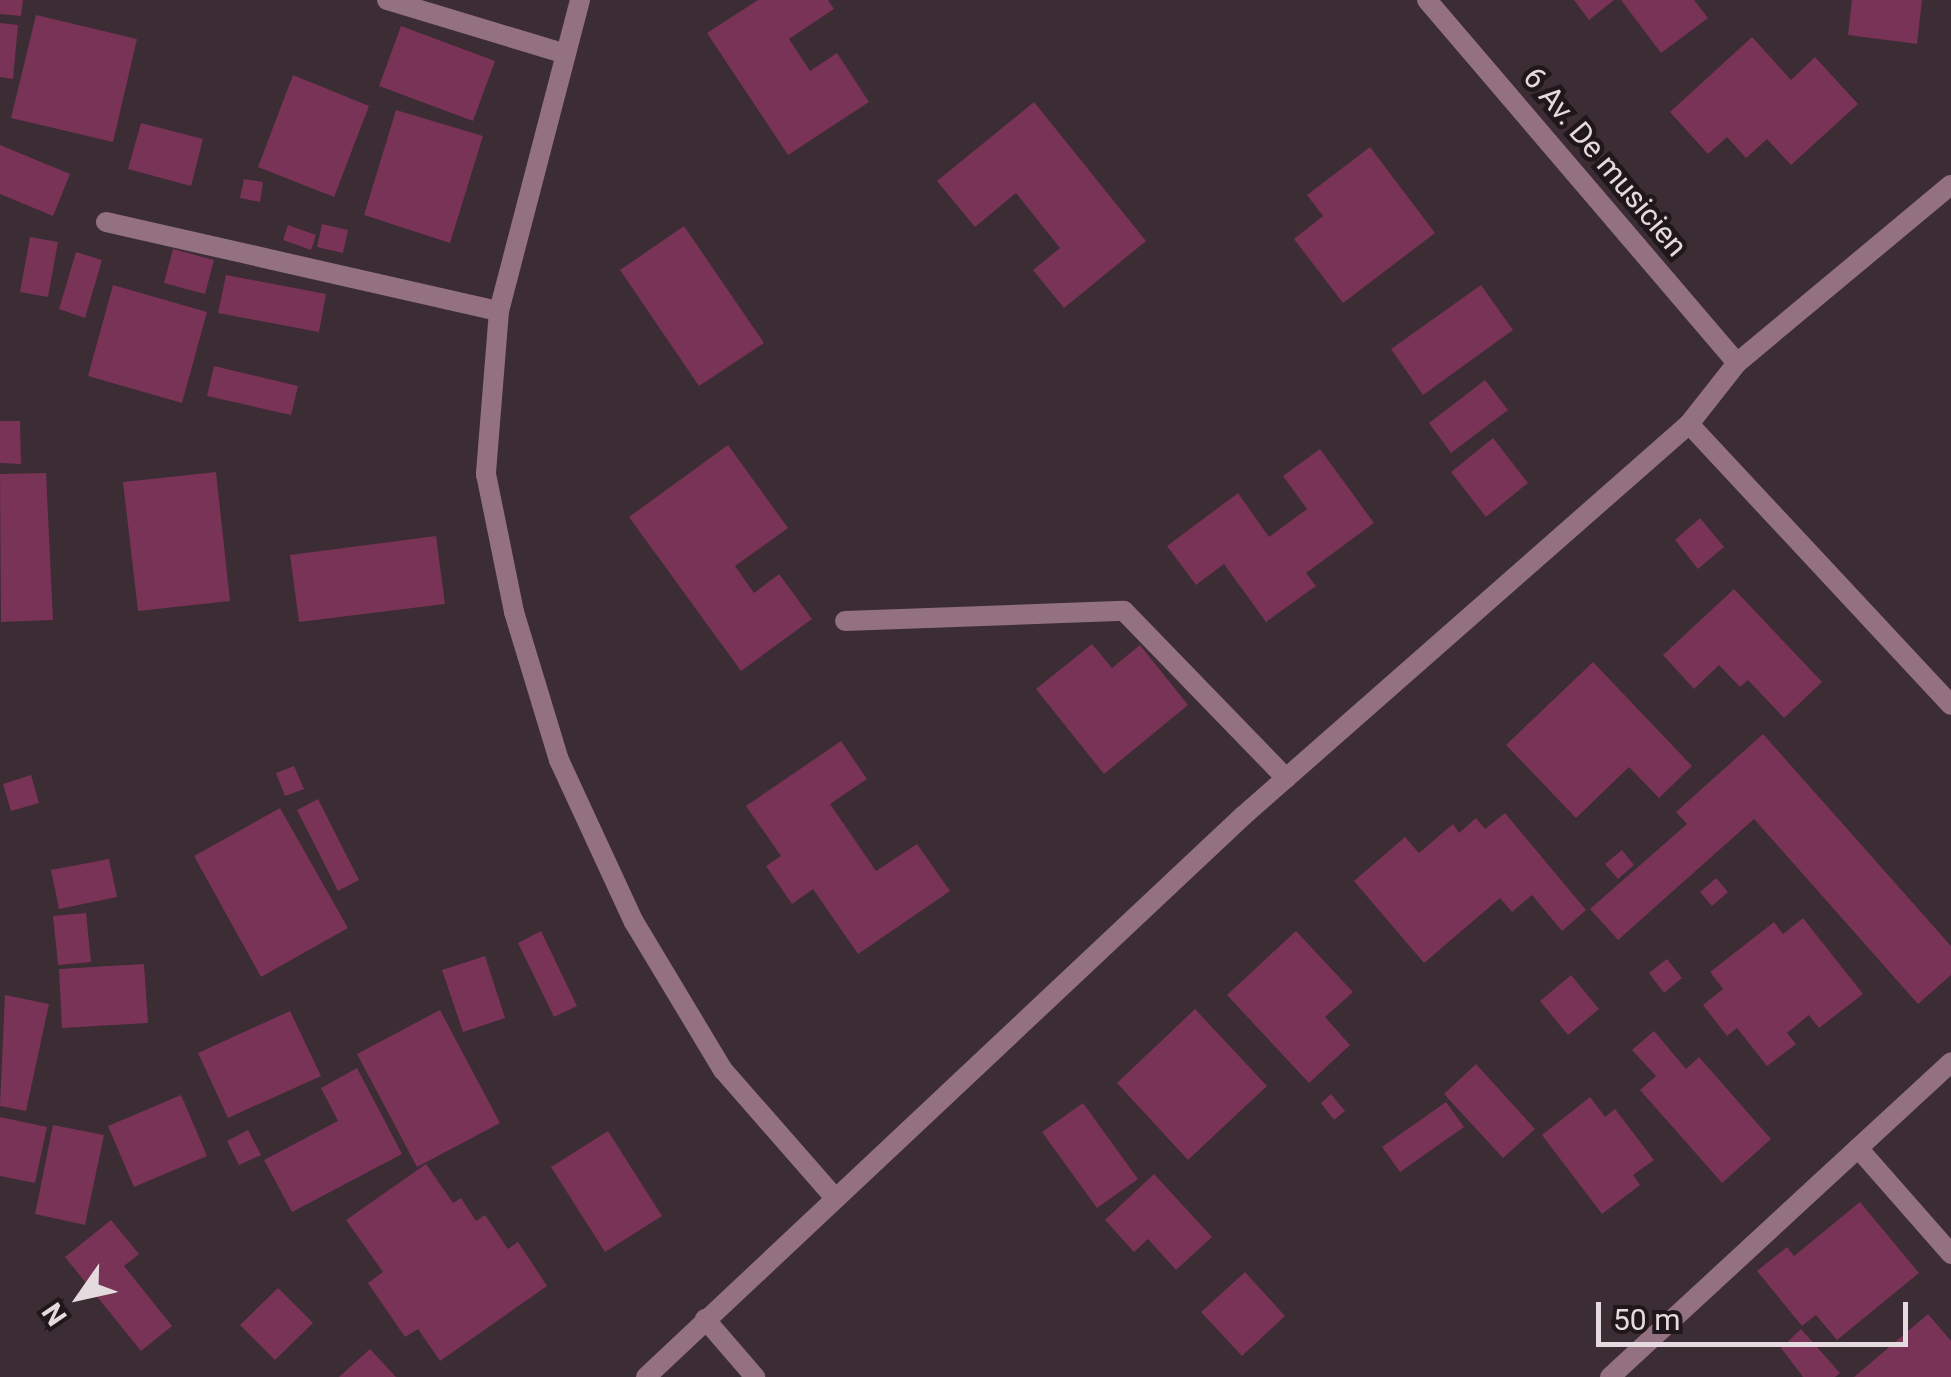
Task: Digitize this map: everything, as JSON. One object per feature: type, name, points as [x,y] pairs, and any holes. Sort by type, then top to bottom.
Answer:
[{"type":"street","points":[[387,0],[562,53]]},
{"type":"street","points":[[580,0],[562,53],[499,311],[486,474],[514,612],[559,760],[634,922],[723,1070],[834,1197]]},
{"type":"street","name":"6 Av. De musicien","points":[[1427,0],[1737,364]]},
{"type":"street","points":[[646,1377],[1286,778],[1689,424],[1737,364],[1951,184]]},
{"type":"street","points":[[106,222],[499,311]]},
{"type":"street","points":[[1689,424],[1951,705]]},
{"type":"street","points":[[845,621],[1124,611],[1286,778]]},
{"type":"street","points":[[1624,1372],[1951,1062]]},
{"type":"street","points":[[1858,1148],[1951,1254]]},
{"type":"street","points":[[705,1320],[755,1377]]},
{"type":"building","points":[[0,0],[23,0],[21,16],[0,14]]},
{"type":"building","points":[[758,0],[828,0],[834,9],[789,39],[810,71],[837,53],[869,102],[788,155],[707,33]]},
{"type":"building","points":[[1574,0],[1614,0],[1589,20]]},
{"type":"building","points":[[1621,0],[1694,0],[1708,18],[1661,53]]},
{"type":"building","points":[[1852,0],[1922,0],[1917,44],[1848,35]]},
{"type":"building","points":[[36,15],[137,39],[113,142],[11,118]]},
{"type":"building","points":[[0,23],[18,25],[13,79],[0,77]]},
{"type":"building","points":[[401,26],[495,61],[473,121],[379,86]]},
{"type":"building","points":[[1752,37],[1791,80],[1815,57],[1858,104],[1791,165],[1767,139],[1746,158],[1727,137],[1708,154],[1670,112]]},
{"type":"building","points":[[293,75],[369,106],[334,197],[258,167]]},
{"type":"building","points":[[1034,102],[1146,241],[1064,308],[1033,270],[1060,248],[1016,193],[975,227],[937,181]]},
{"type":"building","points":[[396,110],[483,136],[450,243],[364,215]]},
{"type":"building","points":[[141,123],[203,139],[191,186],[128,169]]},
{"type":"building","points":[[0,145],[70,174],[53,216],[0,194]]},
{"type":"building","points":[[1370,147],[1435,233],[1343,303],[1294,239],[1323,216],[1307,195]]},
{"type":"building","points":[[244,179],[263,182],[260,202],[240,198]]},
{"type":"building","points":[[322,224],[348,230],[343,253],[317,247]]},
{"type":"building","points":[[288,225],[316,235],[311,250],[283,240]]},
{"type":"building","points":[[684,226],[764,343],[699,386],[620,270]]},
{"type":"building","points":[[30,237],[58,242],[48,297],[20,292]]},
{"type":"building","points":[[173,249],[214,260],[205,294],[164,283]]},
{"type":"building","points":[[76,252],[102,260],[85,318],[59,309]]},
{"type":"building","points":[[226,275],[326,294],[319,332],[218,313]]},
{"type":"building","points":[[113,285],[207,312],[182,403],[88,376]]},
{"type":"building","points":[[1481,285],[1513,330],[1423,395],[1391,349]]},
{"type":"building","points":[[214,366],[298,386],[291,415],[207,396]]},
{"type":"building","points":[[1485,380],[1508,410],[1451,453],[1429,423]]},
{"type":"building","points":[[0,421],[20,421],[21,464],[0,463]]},
{"type":"building","points":[[1493,438],[1528,483],[1486,517],[1451,472]]},
{"type":"building","points":[[728,445],[788,528],[735,566],[754,593],[779,574],[812,619],[741,671],[629,517]]},
{"type":"building","points":[[1320,449],[1374,523],[1306,573],[1316,586],[1266,622],[1224,564],[1196,585],[1167,546],[1238,493],[1269,537],[1307,509],[1283,476]]},
{"type":"building","points":[[216,472],[230,601],[138,611],[123,482]]},
{"type":"building","points":[[46,473],[53,620],[1,622],[0,474]]},
{"type":"building","points":[[1700,518],[1724,547],[1698,569],[1675,540]]},
{"type":"building","points":[[436,536],[445,604],[299,622],[290,555]]},
{"type":"building","points":[[1734,589],[1822,682],[1784,718],[1748,680],[1740,687],[1719,665],[1694,689],[1663,655]]},
{"type":"building","points":[[1092,644],[1112,668],[1140,645],[1188,705],[1104,774],[1036,689]]},
{"type":"building","points":[[1593,662],[1692,766],[1659,798],[1629,767],[1576,818],[1506,745]]},
{"type":"building","points":[[1763,734],[1951,946],[1951,975],[1918,1004],[1754,819],[1618,940],[1590,909],[1687,824],[1676,812]]},
{"type":"building","points":[[841,741],[867,779],[830,804],[876,871],[917,844],[950,891],[858,954],[813,889],[792,904],[766,866],[781,856],[746,806]]},
{"type":"building","points":[[294,766],[304,789],[285,796],[276,773]]},
{"type":"building","points":[[31,775],[39,803],[11,811],[3,784]]},
{"type":"building","points":[[318,799],[359,880],[338,891],[297,810]]},
{"type":"building","points":[[280,808],[348,928],[261,977],[194,856]]},
{"type":"building","points":[[1505,813],[1586,910],[1562,931],[1532,895],[1512,912],[1500,898],[1424,963],[1354,881],[1405,837],[1419,853],[1453,824],[1459,833],[1476,818],[1485,829]]},
{"type":"building","points":[[1622,850],[1634,865],[1618,879],[1605,864]]},
{"type":"building","points":[[109,859],[117,897],[59,909],[51,870]]},
{"type":"building","points":[[1716,878],[1728,892],[1712,906],[1700,892]]},
{"type":"building","points":[[86,913],[91,962],[58,965],[53,916]]},
{"type":"building","points":[[1803,918],[1863,994],[1819,1028],[1809,1015],[1787,1033],[1796,1044],[1767,1066],[1737,1028],[1727,1036],[1703,1005],[1723,989],[1710,972],[1774,922],[1783,934]]},
{"type":"building","points":[[541,931],[577,1006],[554,1017],[518,943]]},
{"type":"building","points":[[1296,931],[1353,992],[1325,1017],[1350,1045],[1309,1083],[1227,995]]},
{"type":"building","points":[[485,956],[505,1018],[463,1032],[442,970]]},
{"type":"building","points":[[1667,959],[1682,978],[1664,993],[1649,973]]},
{"type":"building","points":[[144,964],[148,1023],[62,1028],[59,969]]},
{"type":"building","points":[[1571,975],[1599,1009],[1568,1035],[1540,1001]]},
{"type":"building","points":[[5,995],[49,1004],[26,1111],[0,1106]]},
{"type":"building","points":[[1195,1009],[1267,1086],[1188,1160],[1117,1083]]},
{"type":"building","points":[[440,1010],[500,1123],[417,1167],[357,1054]]},
{"type":"building","points":[[290,1011],[321,1076],[228,1118],[198,1053]]},
{"type":"building","points":[[1654,1031],[1686,1069],[1699,1057],[1771,1139],[1722,1183],[1640,1090],[1656,1076],[1632,1050]]},
{"type":"building","points":[[1476,1064],[1535,1129],[1503,1158],[1444,1094]]},
{"type":"building","points":[[357,1068],[402,1154],[292,1212],[264,1160],[338,1121],[321,1088]]},
{"type":"building","points":[[1331,1094],[1345,1111],[1334,1120],[1321,1103]]},
{"type":"building","points":[[181,1095],[207,1156],[134,1187],[108,1126]]},
{"type":"building","points":[[1590,1097],[1605,1117],[1615,1109],[1654,1160],[1633,1175],[1640,1185],[1602,1214],[1542,1135]]},
{"type":"building","points":[[1446,1102],[1464,1127],[1400,1172],[1382,1147]]},
{"type":"building","points":[[1083,1103],[1138,1179],[1097,1208],[1042,1132]]},
{"type":"building","points":[[0,1117],[47,1127],[35,1183],[0,1176]]},
{"type":"building","points":[[53,1125],[104,1135],[85,1225],[35,1214]]},
{"type":"building","points":[[248,1130],[261,1155],[239,1165],[227,1141]]},
{"type":"building","points":[[608,1131],[662,1216],[605,1252],[551,1167]]},
{"type":"building","points":[[426,1164],[453,1203],[461,1198],[476,1221],[485,1215],[508,1249],[518,1242],[547,1286],[440,1361],[418,1329],[405,1337],[368,1283],[383,1272],[346,1220]]},
{"type":"building","points":[[1154,1174],[1212,1237],[1176,1270],[1148,1239],[1134,1252],[1105,1220]]},
{"type":"building","points":[[1860,1202],[1919,1273],[1837,1340],[1816,1315],[1802,1326],[1757,1271],[1787,1247],[1794,1256]]},
{"type":"building","points":[[111,1220],[139,1254],[124,1266],[172,1326],[141,1351],[65,1257]]},
{"type":"building","points":[[1245,1272],[1285,1316],[1242,1356],[1201,1312]]},
{"type":"building","points":[[278,1288],[313,1323],[275,1360],[240,1325]]},
{"type":"building","points":[[1928,1314],[1951,1341],[1951,1377],[1854,1377]]},
{"type":"building","points":[[1801,1329],[1840,1373],[1835,1377],[1803,1377],[1781,1348]]},
{"type":"building","points":[[370,1349],[396,1377],[339,1377]]}]
